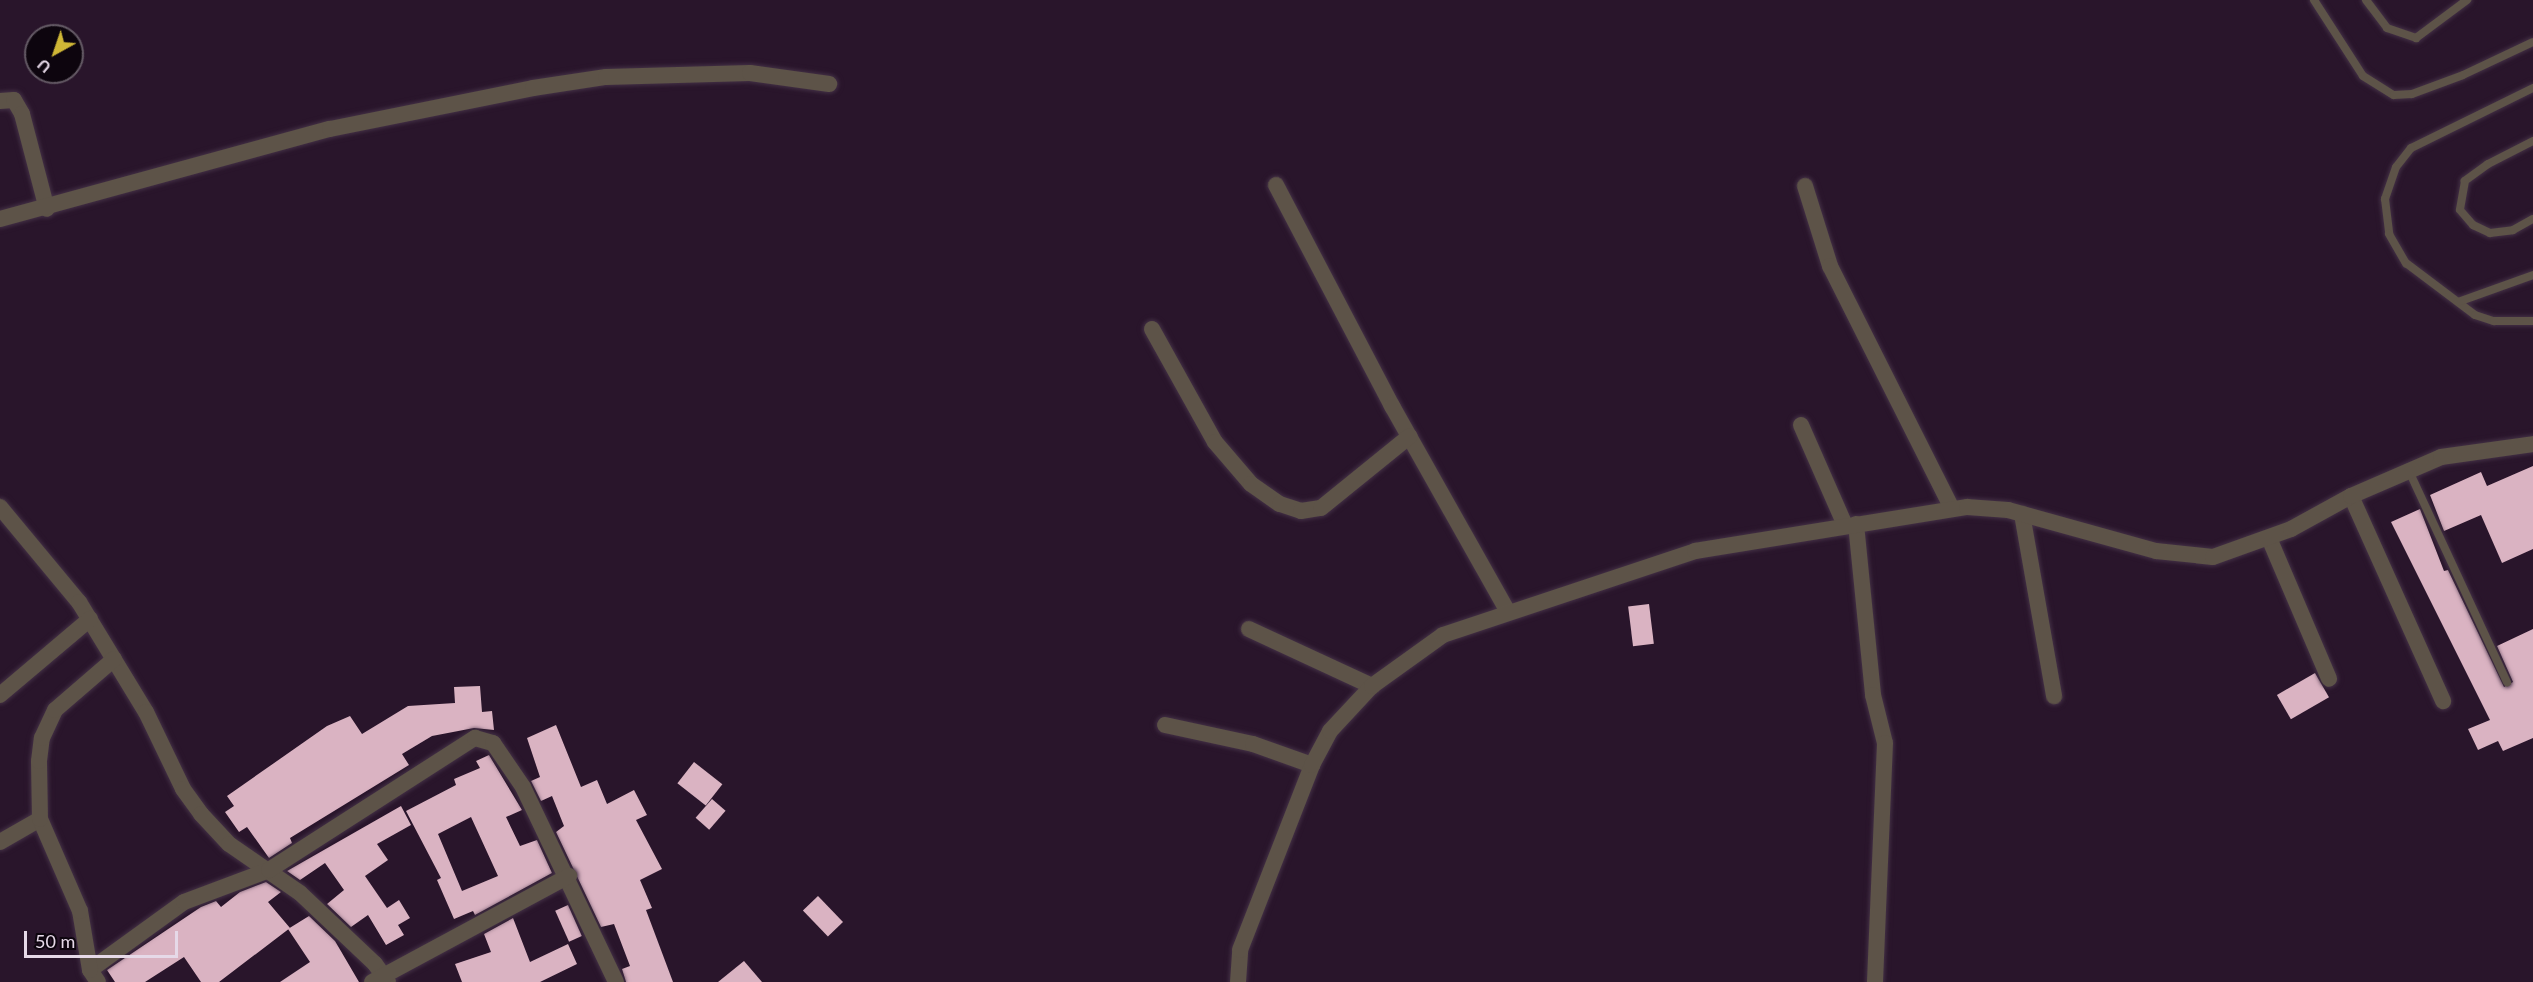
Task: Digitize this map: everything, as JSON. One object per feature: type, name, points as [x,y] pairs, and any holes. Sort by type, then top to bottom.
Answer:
[{"type":"street","points":[[0,219],[47,209],[330,129],[533,88],[606,77],[750,73],[829,84]]},
{"type":"street","points":[[0,101],[14,100],[19,106],[47,209]]},
{"type":"street","points":[[1276,185],[1410,436],[1509,612]]},
{"type":"street","points":[[1805,186],[1830,266],[1952,509]]},
{"type":"street","points":[[1152,330],[1215,442],[1251,484],[1280,504],[1301,511],[1321,508],[1410,436]]},
{"type":"street","points":[[1801,425],[1850,524],[1873,694],[1886,743],[1875,982]]},
{"type":"street","points":[[1238,982],[1240,950],[1312,765],[1330,731],[1372,686],[1443,635],[1695,551],[1952,509],[1988,507],[2187,557],[2213,557],[2270,538],[2351,496],[2441,457],[2533,444]]},
{"type":"street","points":[[2351,496],[2443,701]]},
{"type":"street","points":[[0,507],[90,619],[146,712],[183,789],[229,844],[300,893],[381,979],[569,876]]},
{"type":"street","points":[[2022,514],[2054,696]]},
{"type":"street","points":[[2270,538],[2329,679]]},
{"type":"street","points":[[0,695],[90,619]]},
{"type":"street","points":[[1249,629],[1372,686]]},
{"type":"street","points":[[114,659],[67,696],[48,722],[39,761],[40,819],[80,911],[94,976],[184,902],[268,870],[472,739],[480,738],[498,747],[569,876],[616,982]]},
{"type":"street","points":[[1165,725],[1253,744],[1312,765]]},
{"type":"street","points":[[0,842],[40,819]]},
{"type":"lane","points":[[2314,0],[2363,76],[2394,95],[2412,94],[2463,75],[2533,42]]},
{"type":"lane","points":[[2366,0],[2387,28],[2416,39],[2467,0]]},
{"type":"lane","points":[[2533,88],[2427,136],[2396,167],[2385,199],[2389,234],[2406,263],[2458,302],[2494,321],[2533,321]]},
{"type":"lane","points":[[2533,141],[2488,164],[2465,181],[2460,210],[2473,225],[2490,233],[2513,230],[2533,219]]},
{"type":"lane","points":[[2458,302],[2533,275]]},
{"type":"lane","points":[[2409,471],[2507,682]]},
{"type":"building","points":[[2533,466],[2533,549],[2502,563],[2481,515],[2444,531],[2430,495],[2481,472],[2487,486]]},
{"type":"building","points":[[2420,509],[2444,571],[2448,570],[2504,687],[2513,682],[2497,646],[2533,629],[2533,738],[2503,751],[2498,741],[2478,750],[2468,729],[2490,720],[2391,522]]},
{"type":"building","points":[[1649,604],[1654,644],[1633,646],[1628,607]]},
{"type":"building","points":[[2315,673],[2329,697],[2291,719],[2277,695]]},
{"type":"building","points":[[480,686],[482,712],[492,711],[494,730],[474,728],[432,736],[402,754],[409,765],[290,838],[292,843],[269,858],[247,827],[239,832],[225,812],[234,806],[227,796],[327,726],[350,716],[362,734],[408,706],[455,703],[454,687]]},
{"type":"building","points":[[556,725],[581,787],[597,780],[607,804],[634,790],[647,815],[636,820],[662,869],[640,880],[652,908],[646,910],[673,982],[626,982],[622,969],[630,966],[614,924],[601,927],[556,832],[564,826],[552,796],[541,801],[531,781],[540,777],[527,738]]},
{"type":"building","points":[[489,755],[522,810],[506,817],[520,846],[537,840],[552,873],[475,915],[473,911],[454,919],[437,880],[441,878],[406,811],[456,785],[454,779],[480,768],[476,761]],"holes":[[[471,817],[498,876],[462,891],[438,834]]]},
{"type":"building","points":[[694,762],[722,784],[706,805],[677,783]]},
{"type":"building","points":[[712,799],[726,811],[709,830],[696,818]]},
{"type":"building","points":[[401,806],[411,825],[377,844],[388,860],[365,876],[387,908],[399,900],[410,918],[398,925],[404,935],[386,945],[368,915],[351,927],[327,904],[344,890],[325,863],[300,880],[287,871]]},
{"type":"building","points":[[266,882],[281,892],[268,902],[290,928],[219,982],[201,982],[184,957],[145,982],[115,982],[107,970],[201,907],[216,901],[221,907],[240,892]]},
{"type":"building","points":[[818,896],[843,922],[828,936],[803,911]]},
{"type":"building","points":[[568,905],[582,936],[569,942],[555,911]]},
{"type":"building","points":[[309,916],[335,941],[359,982],[280,982],[310,962],[288,929]]},
{"type":"building","points":[[513,918],[530,962],[568,944],[577,964],[540,982],[462,982],[455,964],[491,952],[484,934]]},
{"type":"building","points":[[744,961],[762,982],[718,982]]}]
